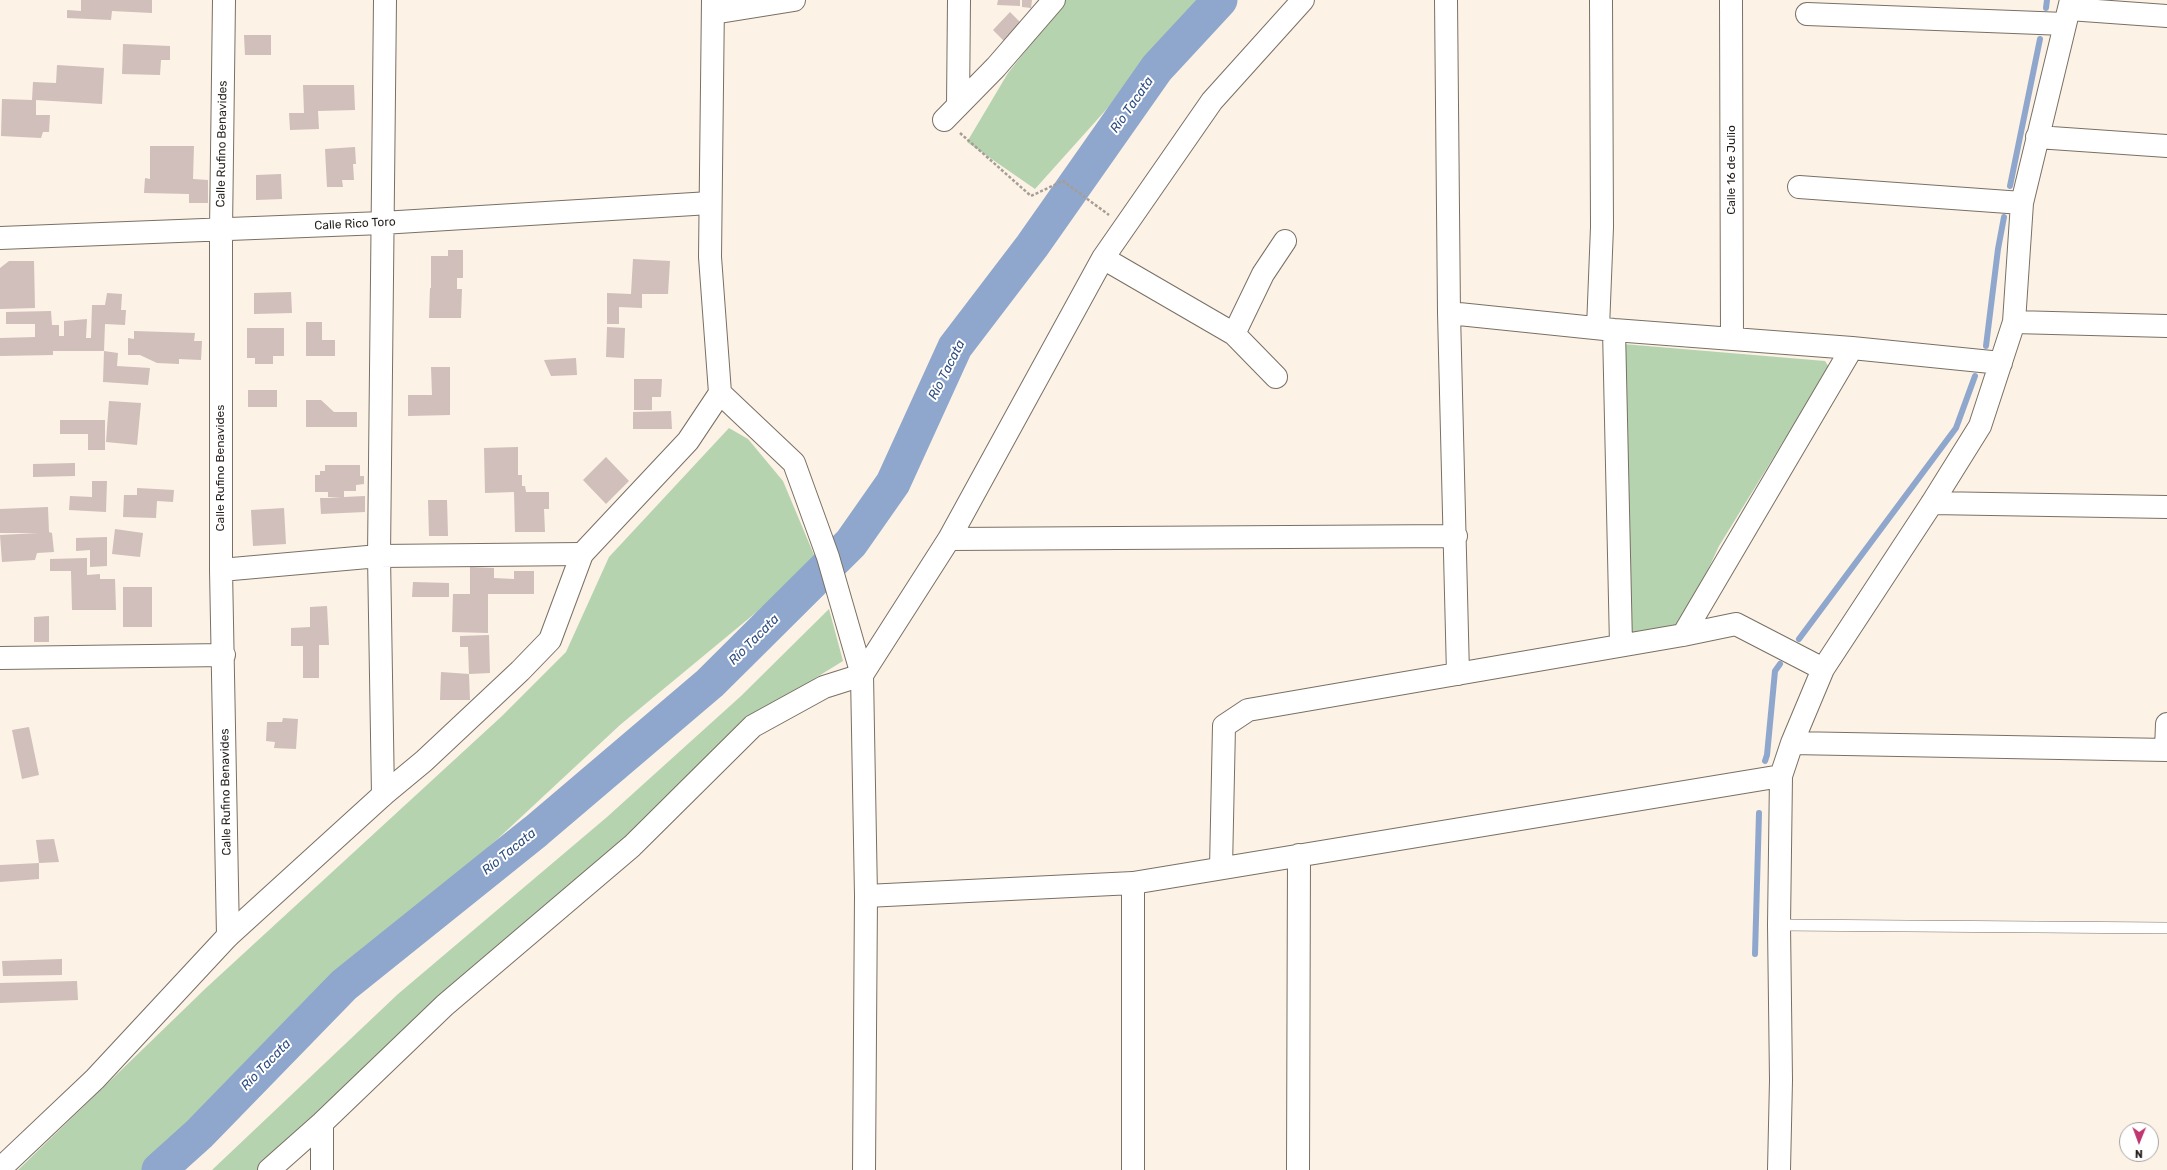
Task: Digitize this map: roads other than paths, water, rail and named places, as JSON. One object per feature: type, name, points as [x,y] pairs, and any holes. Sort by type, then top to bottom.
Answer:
[{"type":"street","name":"Calle Rufino Benavides","points":[[224,0],[221,230],[222,570],[228,936]]},
{"type":"street","points":[[383,795],[379,556],[384,0]]},
{"type":"street","points":[[0,1169],[95,1079],[228,936],[383,795],[430,755],[520,671],[550,640],[582,554],[688,441],[720,393],[710,257],[713,7],[794,0]]},
{"type":"street","points":[[959,0],[951,113],[996,68],[1054,0]]},
{"type":"street","points":[[269,1170],[322,1123],[445,1005],[632,846],[753,726],[824,687],[862,674],[949,539],[1103,258],[1212,101],[1303,0]]},
{"type":"street","points":[[1446,0],[1449,313],[1456,536],[1458,674]]},
{"type":"street","points":[[1601,0],[1602,227],[1621,645]]},
{"type":"street","name":"Calle 16 de Julio","points":[[1731,0],[1732,339]]},
{"type":"street","points":[[1779,1170],[1781,1080],[1779,925],[1781,776],[1792,743],[1823,669],[1932,503],[1980,426],[2014,322],[2022,203],[2069,11]]},
{"type":"street","points":[[1807,14],[2069,11],[2167,16]]},
{"type":"street","points":[[2037,137],[2167,146]]},
{"type":"street","points":[[1799,187],[2022,203]]},
{"type":"street","name":"Calle Rico Toro","points":[[0,238],[382,223],[710,203]]},
{"type":"street","points":[[1234,334],[1263,274],[1285,241]]},
{"type":"street","points":[[1103,258],[1234,334],[1276,377]]},
{"type":"street","points":[[1449,313],[1606,329],[1852,348],[2001,363]]},
{"type":"street","points":[[2014,322],[2167,326]]},
{"type":"street","points":[[1683,635],[1852,348]]},
{"type":"street","points":[[720,393],[794,463],[828,557],[862,674],[866,896],[864,1170]]},
{"type":"street","points":[[1932,503],[2167,507]]},
{"type":"street","points":[[949,539],[1456,536]]},
{"type":"street","points":[[222,570],[379,556],[582,554]]},
{"type":"street","points":[[1221,868],[1224,726],[1248,710],[1683,635],[1736,624],[1823,669]]},
{"type":"street","points":[[0,658],[224,655]]},
{"type":"street","points":[[1792,743],[2167,750],[2167,724]]},
{"type":"street","points":[[866,896],[1133,883],[1781,776]]},
{"type":"street","points":[[1298,1170],[1299,855]]},
{"type":"street","points":[[1133,883],[1133,1170]]},
{"type":"street","points":[[322,1123],[322,1170]]},
{"type":"lane","points":[[1779,925],[2167,928]]},
{"type":"waterway","name":"Río Tacata","points":[[159,1170],[199,1134],[344,985],[536,831],[710,683],[851,543],[893,483],[955,347],[1032,246],[1157,68],[1220,0]]},
{"type":"waterway","points":[[2046,8],[2047,0]]},
{"type":"waterway","points":[[2010,186],[2040,39]]},
{"type":"waterway","points":[[1986,346],[1998,249],[2004,217]]},
{"type":"waterway","points":[[1799,639],[1956,428],[1975,376]]},
{"type":"waterway","points":[[1765,761],[1767,755],[1775,671],[1780,664]]},
{"type":"waterway","points":[[1755,954],[1759,813]]}]
